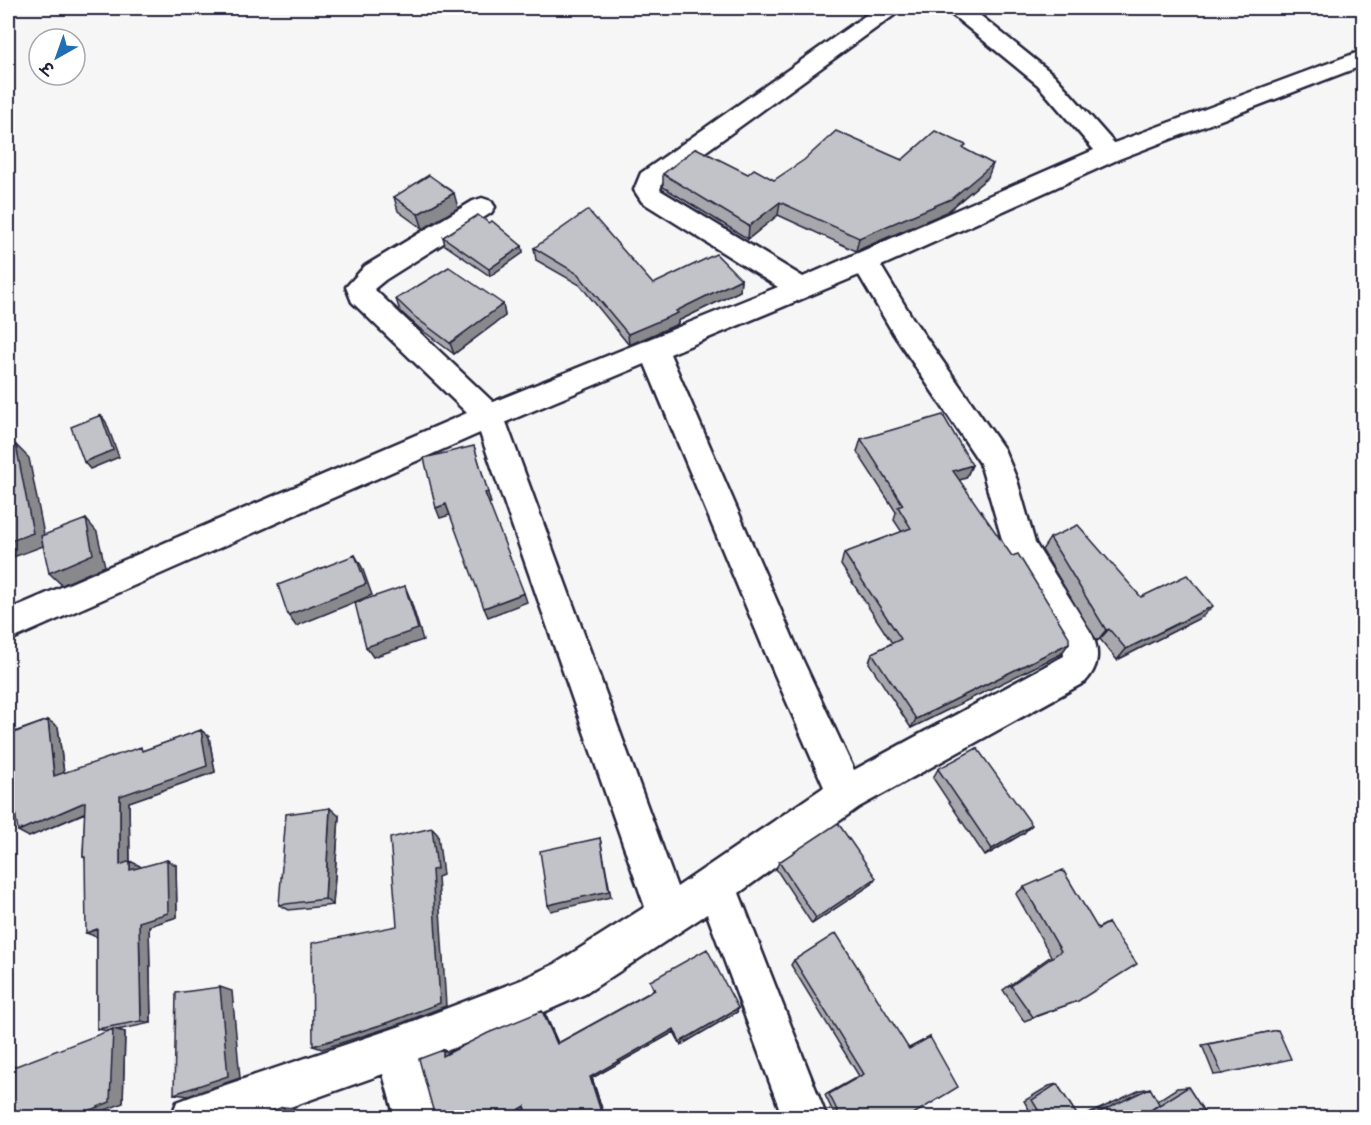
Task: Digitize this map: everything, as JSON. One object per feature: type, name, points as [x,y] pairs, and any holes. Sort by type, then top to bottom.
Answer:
[{"type":"street","points":[[801,288],[658,200],[646,190],[647,185],[650,179],[889,8]]},
{"type":"street","points":[[958,8],[1046,80],[1110,153]]},
{"type":"street","points":[[8,626],[489,416],[865,262],[1110,153],[1364,57]]},
{"type":"street","points":[[482,207],[375,273],[360,287],[362,295],[489,416],[667,914]]},
{"type":"street","points":[[193,1118],[398,1048],[528,998],[570,979],[667,914],[716,885],[846,794],[1073,671],[1080,664],[1082,654],[1074,633],[1021,547],[1012,524],[1003,478],[993,458],[903,326],[865,262]]},
{"type":"street","points":[[652,348],[782,652],[846,794]]},
{"type":"street","points":[[716,885],[805,1118]]},
{"type":"street","points":[[398,1048],[417,1118]]},
{"type":"building","points":[[836,131],[902,160],[935,131],[966,145],[963,148],[993,164],[951,199],[859,238],[780,202],[749,226],[663,174],[696,148],[748,174],[754,169],[774,180],[804,160]]},
{"type":"building","points":[[429,175],[454,193],[418,214],[394,197]]},
{"type":"building","points":[[588,210],[653,284],[716,254],[741,279],[676,311],[678,313],[628,334],[578,274],[534,248]]},
{"type":"building","points":[[478,215],[489,223],[492,221],[522,246],[489,269],[443,237]]},
{"type":"building","points":[[449,267],[503,304],[450,343],[415,317],[396,299]]},
{"type":"building","points":[[101,415],[113,450],[84,462],[71,427]]},
{"type":"building","points":[[943,415],[972,465],[953,471],[1012,556],[1018,554],[1069,637],[1069,643],[916,719],[872,653],[901,639],[844,553],[911,528],[898,507],[903,505],[861,439]]},
{"type":"building","points":[[16,445],[33,533],[8,542],[8,448]]},
{"type":"building","points":[[474,446],[488,492],[485,493],[524,593],[484,608],[446,504],[436,508],[424,458]]},
{"type":"building","points":[[86,519],[93,554],[49,573],[41,536]]},
{"type":"building","points":[[1078,525],[1141,597],[1187,575],[1213,606],[1126,649],[1109,629],[1106,630],[1050,538]]},
{"type":"building","points":[[355,555],[366,584],[288,615],[278,585]]},
{"type":"building","points":[[405,586],[418,629],[366,647],[355,603]]},
{"type":"building","points":[[48,720],[54,776],[141,747],[142,751],[201,730],[207,766],[120,796],[120,865],[130,861],[130,870],[167,860],[168,913],[139,922],[141,1021],[97,1029],[97,929],[86,933],[85,857],[83,857],[85,802],[18,831],[8,766],[8,735]]},
{"type":"building","points":[[977,748],[1032,825],[992,849],[938,769]]},
{"type":"building","points":[[330,808],[325,899],[279,905],[286,814]]},
{"type":"building","points":[[838,823],[876,878],[816,918],[779,862]]},
{"type":"building","points":[[432,828],[437,869],[432,870],[440,1003],[390,1022],[313,1046],[312,943],[397,926],[390,838]]},
{"type":"building","points":[[600,838],[609,891],[548,905],[540,851]]},
{"type":"building","points":[[1063,870],[1098,929],[1108,923],[1137,964],[1078,1001],[1033,1017],[1011,986],[1061,951],[1024,887]]},
{"type":"building","points":[[836,933],[909,1049],[930,1037],[958,1087],[907,1118],[841,1118],[829,1094],[864,1074],[794,960]]},
{"type":"building","points":[[707,949],[738,1008],[680,1042],[674,1029],[590,1077],[603,1118],[529,1118],[525,1106],[505,1118],[434,1118],[419,1059],[443,1050],[443,1056],[488,1033],[542,1011],[557,1044],[655,990],[650,981]]},
{"type":"building","points":[[220,987],[228,1076],[174,1094],[176,993]]},
{"type":"building","points":[[113,1029],[110,1102],[71,1118],[8,1118],[8,1069]]},
{"type":"building","points":[[1278,1030],[1291,1059],[1222,1074],[1209,1044]]},
{"type":"building","points":[[1057,1084],[1079,1118],[1043,1118],[1032,1100]]},
{"type":"building","points":[[1188,1087],[1208,1118],[1087,1118],[1150,1088],[1159,1104],[1148,1112]]},
{"type":"building","points":[[283,1107],[287,1118],[252,1118]]},
{"type":"building","points":[[384,1113],[386,1118],[376,1118]]}]
